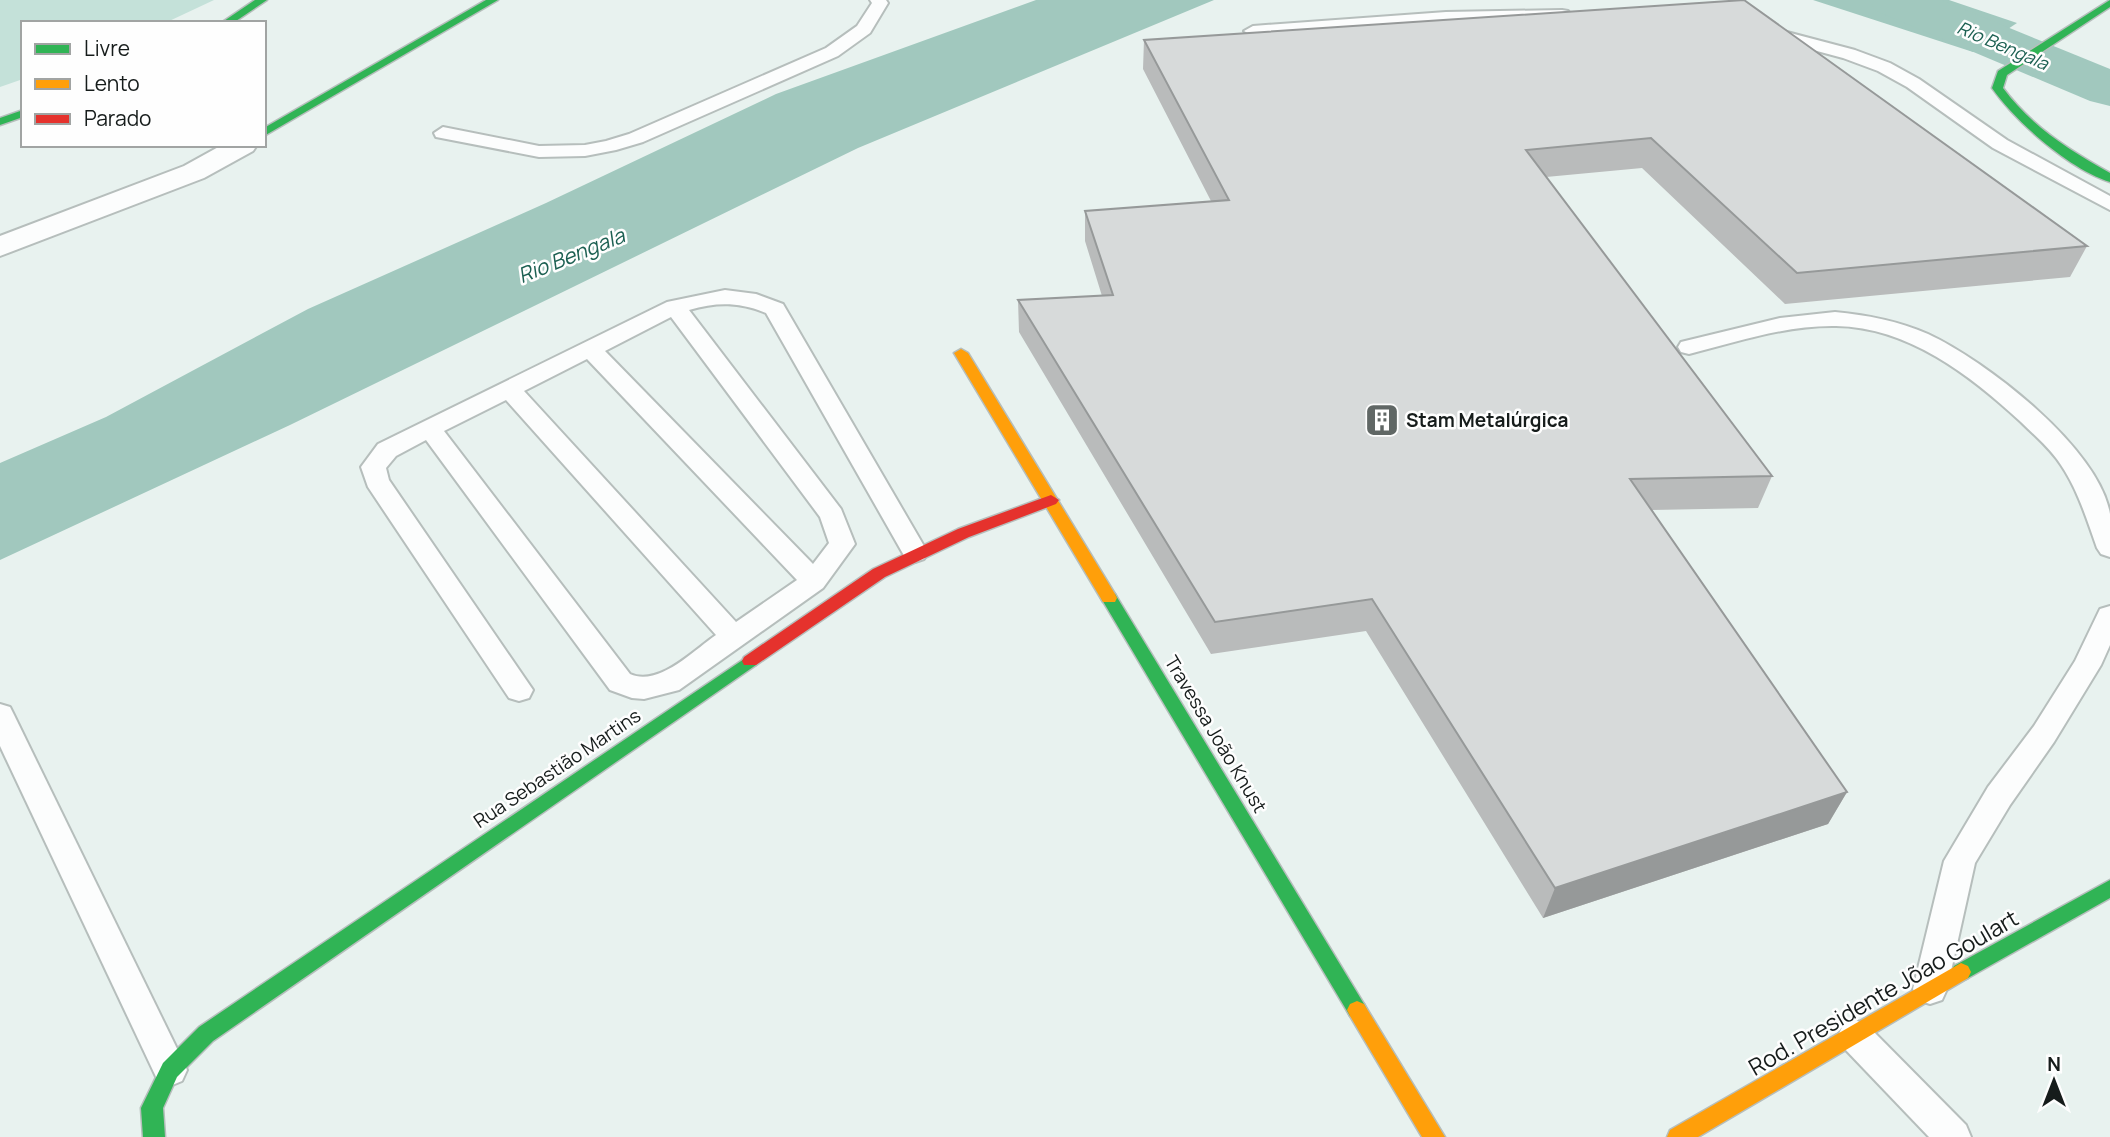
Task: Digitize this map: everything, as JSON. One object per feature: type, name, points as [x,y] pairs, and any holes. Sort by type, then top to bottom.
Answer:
[{"type":"street","points":[[229,21],[262,0]]},
{"type":"street","points":[[266,133],[493,0]]},
{"type":"street","points":[[2104,0],[2110,2]]},
{"type":"street","points":[[2110,2],[2002,73],[1997,88],[2019,119],[2035,134],[2110,178]]},
{"type":"street","points":[[0,122],[21,114]]},
{"type":"street","points":[[0,247],[194,172],[239,147]]},
{"type":"street","name":"Travessa João Knust","points":[[961,353],[1434,1137]]},
{"type":"street","name":"Rua Sebastião Martins","points":[[154,1137],[152,1108],[170,1070],[206,1034],[867,581],[915,553],[962,532],[1051,500]]},
{"type":"street","name":"Rod. Presidente Jõao Goulart","points":[[1678,1137],[1855,1036],[1930,989],[2110,888]]},
{"type":"lane","points":[[443,133],[525,153],[564,154],[603,150],[832,52],[864,29],[880,3],[878,0]]},
{"type":"lane","points":[[1253,30],[1465,15],[1587,16]]},
{"type":"lane","points":[[1746,27],[1837,50],[1884,66],[2010,150],[2110,204]]},
{"type":"lane","points":[[519,690],[377,481],[373,467],[387,450],[675,307],[712,296],[750,297],[775,309],[915,553]]},
{"type":"lane","points":[[430,429],[620,682],[631,689],[651,688],[669,682],[814,581],[842,544],[832,515],[675,307]]},
{"type":"lane","points":[[1689,347],[1795,322],[1839,318],[1889,327],[1958,358],[2012,399],[2065,451],[2092,498],[2110,548]]},
{"type":"lane","points":[[590,349],[814,581]]},
{"type":"lane","points":[[509,389],[734,637]]},
{"type":"lane","points":[[1930,989],[1960,861],[1998,796],[2099,661],[2110,616]]},
{"type":"lane","points":[[0,715],[170,1070]]},
{"type":"lane","points":[[1855,1036],[1953,1137]]},
{"type":"shaded area","points":[[0,0],[214,0],[169,21],[21,21],[21,80],[0,87]]},
{"type":"water","points":[[1036,0],[1214,0],[858,148],[290,425],[0,560],[0,463],[106,417],[308,309],[546,203],[776,94]]},
{"type":"water","points":[[1813,0],[1949,0],[2017,23],[1973,52]]},
{"type":"building","name":"Stam Metalúrgica","points":[[1744,0],[2087,246],[1797,273],[1651,138],[1526,150],[1772,476],[1630,479],[1847,792],[1555,888],[1372,599],[1215,622],[1018,300],[1113,295],[1085,211],[1229,200],[1144,40]]},
{"type":"waterway","name":"Rio Bengala","points":[[1895,0],[2110,89]]},
{"type":"traffic: fast","points":[[229,21],[262,0]]},
{"type":"traffic: fast","points":[[266,132],[493,0]]},
{"type":"traffic: fast","points":[[2110,3],[2002,73],[1997,88],[2034,129],[2110,178]]},
{"type":"traffic: fast","points":[[0,122],[21,114]]},
{"type":"traffic: fast","points":[[1109,598],[1357,1010]]},
{"type":"traffic: fast","points":[[154,1137],[152,1108],[170,1070],[206,1034],[750,661]]},
{"type":"traffic: fast","points":[[1961,972],[2110,888]]},
{"type":"traffic: slow","points":[[961,353],[1109,598]]},
{"type":"traffic: slow","points":[[1678,1137],[1961,972]]},
{"type":"traffic: slow","points":[[1357,1010],[1434,1137]]},
{"type":"traffic: jam","points":[[750,661],[879,573],[964,533],[1051,500]]},
{"type":"place","name":"Stam Metalúrgica","points":[[1382,420]]}]
